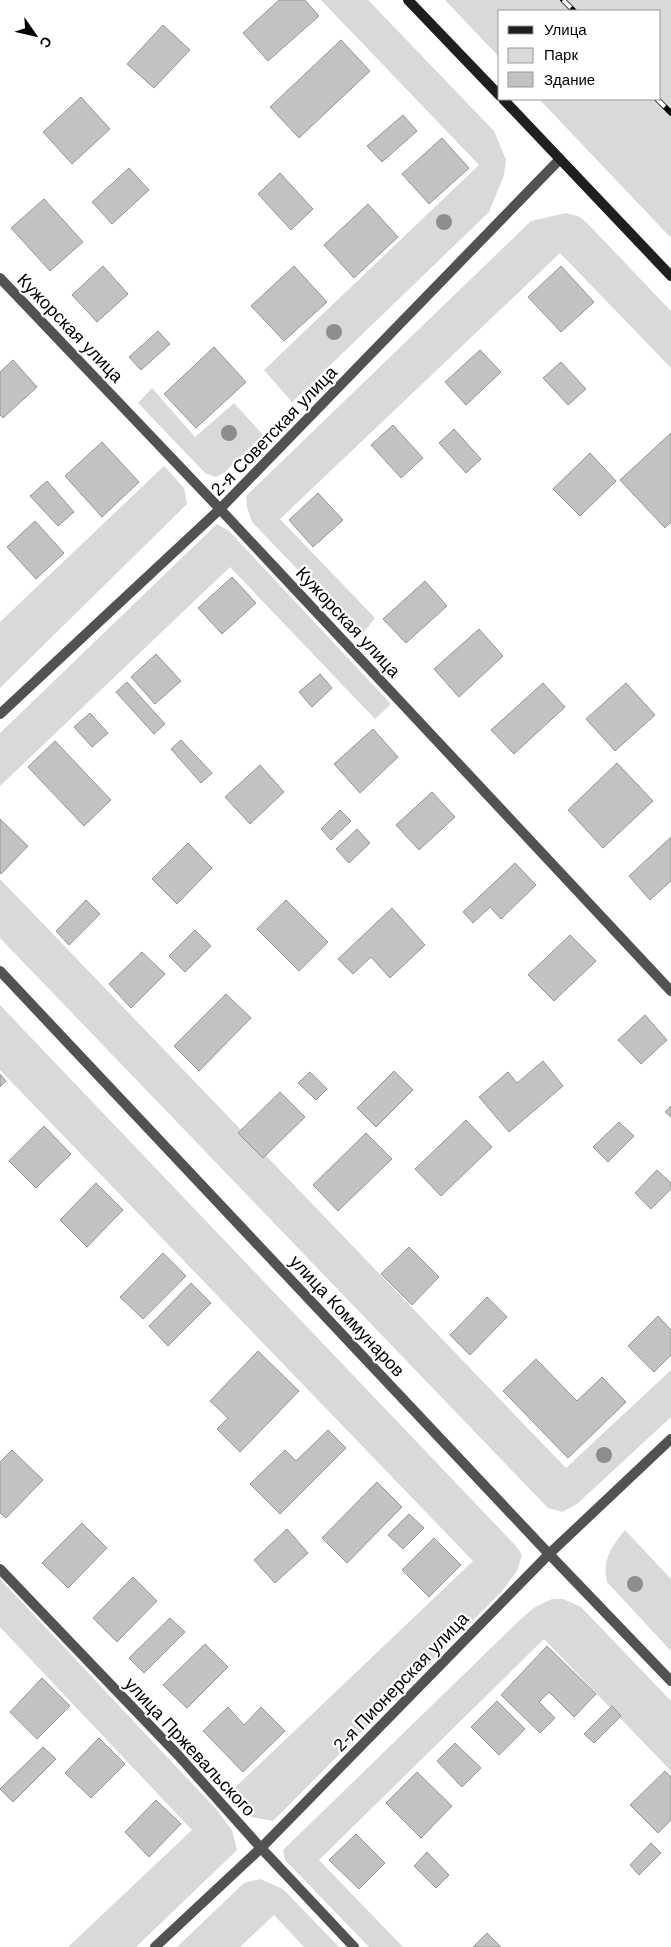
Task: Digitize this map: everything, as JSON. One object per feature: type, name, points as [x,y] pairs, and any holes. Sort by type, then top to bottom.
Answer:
[{"type":"main road","points":[[408,0],[498,94]]},
{"type":"main road","points":[[504,100],[671,276]]},
{"type":"street","name":"2-я Советская улица","points":[[0,714],[220,509],[560,159]]},
{"type":"street","name":"Кужорская улица","points":[[0,278],[220,509],[671,991]]},
{"type":"street","name":"улица Коммунаров","points":[[0,971],[671,1681]]},
{"type":"street","name":"2-я Пионерская улица","points":[[155,1947],[261,1848],[549,1554],[671,1439]]},
{"type":"street","name":"улица Пржевальского","points":[[0,1569],[178,1755],[261,1848],[354,1947]]},
{"type":"green space","points":[[321,0],[368,0],[494,131],[506,160],[504,175],[489,212],[292,402],[264,370],[479,165]]},
{"type":"green space","points":[[445,0],[671,0],[671,238],[540,100],[661,100],[661,10],[498,10],[498,56]]},
{"type":"green space","points":[[566,213],[580,217],[588,224],[671,311],[671,368],[560,253],[280,519],[375,618],[361,636],[252,522],[246,496],[531,221]]},
{"type":"green space","points":[[152,388],[195,437],[234,403],[263,435],[225,472],[216,477],[205,473],[138,403]]},
{"type":"green space","points":[[164,466],[184,488],[187,504],[0,688],[0,622]]},
{"type":"green space","points":[[217,524],[229,531],[391,704],[375,719],[230,567],[0,786],[0,733]]},
{"type":"green space","points":[[0,879],[566,1468],[671,1370],[671,1417],[577,1504],[562,1512],[548,1508],[0,938]]},
{"type":"green space","points":[[0,1005],[515,1545],[522,1555],[517,1571],[502,1591],[273,1821],[251,1817],[225,1797],[473,1561],[0,1070]]},
{"type":"green space","points":[[625,1530],[671,1579],[671,1651],[607,1582],[606,1567],[609,1554]]},
{"type":"green space","points":[[0,1579],[215,1808],[232,1830],[237,1850],[136,1947],[68,1947],[192,1830],[0,1627]]},
{"type":"green space","points":[[552,1599],[563,1599],[581,1607],[671,1701],[671,1771],[544,1639],[319,1860],[403,1947],[369,1947],[285,1860],[283,1850],[523,1617],[535,1607]]},
{"type":"green space","points":[[260,1879],[283,1889],[339,1947],[304,1947],[274,1915],[240,1947],[177,1947],[244,1883]]},
{"type":"building","points":[[279,0],[305,0],[319,16],[268,61],[243,33]]},
{"type":"building","points":[[163,25],[190,50],[154,88],[127,64]]},
{"type":"building","points":[[341,40],[370,71],[299,138],[270,107]]},
{"type":"building","points":[[81,97],[110,129],[72,164],[43,132]]},
{"type":"building","points":[[403,115],[417,131],[382,162],[367,146]]},
{"type":"building","points":[[442,138],[469,168],[429,204],[402,174]]},
{"type":"building","points":[[129,168],[149,190],[112,224],[92,202]]},
{"type":"building","points":[[280,173],[313,209],[291,230],[258,194]]},
{"type":"building","points":[[44,199],[83,242],[50,271],[11,228]]},
{"type":"building","points":[[368,204],[398,237],[354,278],[324,245]]},
{"type":"building","points":[[103,266],[128,294],[97,322],[72,295]]},
{"type":"building","points":[[294,266],[327,302],[284,341],[251,306]]},
{"type":"building","points":[[561,266],[594,302],[561,332],[528,297]]},
{"type":"building","points":[[158,331],[170,344],[141,370],[129,357]]},
{"type":"building","points":[[214,347],[246,382],[196,428],[164,394]]},
{"type":"building","points":[[480,350],[501,372],[466,405],[445,382]]},
{"type":"building","points":[[13,360],[37,387],[3,418],[0,415],[0,372]]},
{"type":"building","points":[[561,362],[586,389],[568,405],[543,378]]},
{"type":"building","points":[[393,425],[423,458],[401,478],[371,445]]},
{"type":"building","points":[[454,429],[481,459],[466,473],[439,443]]},
{"type":"building","points":[[671,433],[671,522],[665,528],[620,480]]},
{"type":"building","points":[[102,442],[139,482],[102,517],[65,476]]},
{"type":"building","points":[[590,453],[616,481],[580,516],[553,489]]},
{"type":"building","points":[[47,481],[74,512],[58,526],[30,496]]},
{"type":"building","points":[[318,493],[343,520],[313,547],[289,520]]},
{"type":"building","points":[[35,521],[64,553],[36,579],[7,547]]},
{"type":"building","points":[[232,577],[256,603],[222,634],[198,608]]},
{"type":"building","points":[[425,581],[447,606],[406,643],[383,619]]},
{"type":"building","points":[[479,629],[503,656],[459,697],[434,669]]},
{"type":"building","points":[[156,654],[181,681],[155,704],[131,677]]},
{"type":"building","points":[[320,674],[332,688],[312,707],[299,692]]},
{"type":"building","points":[[127,682],[165,724],[154,734],[116,692]]},
{"type":"building","points":[[543,683],[565,707],[514,754],[491,730]]},
{"type":"building","points":[[626,683],[655,715],[615,751],[586,719]]},
{"type":"building","points":[[90,713],[108,733],[92,747],[74,727]]},
{"type":"building","points":[[373,729],[398,757],[360,793],[334,764]]},
{"type":"building","points":[[181,740],[212,773],[201,783],[171,749]]},
{"type":"building","points":[[55,741],[111,800],[84,826],[28,767]]},
{"type":"building","points":[[617,763],[653,801],[603,848],[568,810]]},
{"type":"building","points":[[260,765],[284,792],[250,824],[225,797]]},
{"type":"building","points":[[432,792],[455,817],[419,850],[396,825]]},
{"type":"building","points":[[340,810],[351,821],[331,840],[321,829]]},
{"type":"building","points":[[0,819],[28,846],[1,874],[0,872]]},
{"type":"building","points":[[357,829],[370,843],[349,863],[336,849]]},
{"type":"building","points":[[671,837],[671,881],[650,900],[629,876]]},
{"type":"building","points":[[188,843],[212,868],[177,904],[152,879]]},
{"type":"building","points":[[515,863],[536,885],[501,919],[490,907],[473,923],[463,912]]},
{"type":"building","points":[[86,900],[100,914],[69,945],[56,931]]},
{"type":"building","points":[[286,900],[328,942],[299,971],[257,929]]},
{"type":"building","points":[[392,908],[425,945],[390,978],[371,957],[353,974],[338,959]]},
{"type":"building","points":[[195,930],[211,946],[185,972],[169,956]]},
{"type":"building","points":[[570,935],[596,961],[554,1001],[528,975]]},
{"type":"building","points":[[142,952],[165,974],[131,1008],[109,984]]},
{"type":"building","points":[[226,994],[251,1018],[199,1071],[174,1046]]},
{"type":"building","points":[[645,1015],[667,1040],[641,1064],[618,1040]]},
{"type":"building","points":[[543,1061],[563,1086],[509,1132],[479,1097],[508,1072],[517,1083]]},
{"type":"building","points":[[394,1071],[413,1090],[376,1127],[357,1108]]},
{"type":"building","points":[[310,1072],[327,1089],[316,1100],[298,1083]]},
{"type":"building","points":[[0,1074],[6,1081],[0,1087]]},
{"type":"building","points":[[280,1092],[305,1117],[263,1158],[238,1133]]},
{"type":"building","points":[[671,1106],[671,1117],[665,1112]]},
{"type":"building","points":[[466,1120],[492,1147],[441,1196],[415,1169]]},
{"type":"building","points":[[619,1122],[634,1136],[608,1162],[593,1147]]},
{"type":"building","points":[[44,1126],[71,1154],[36,1188],[9,1161]]},
{"type":"building","points":[[366,1133],[392,1159],[338,1211],[313,1185]]},
{"type":"building","points":[[657,1170],[671,1183],[671,1189],[651,1209],[635,1193]]},
{"type":"building","points":[[96,1183],[123,1210],[87,1247],[60,1220]]},
{"type":"building","points":[[409,1247],[439,1277],[412,1305],[381,1274]]},
{"type":"building","points":[[163,1253],[186,1276],[143,1319],[120,1297]]},
{"type":"building","points":[[191,1283],[211,1303],[168,1346],[149,1326]]},
{"type":"building","points":[[487,1297],[507,1317],[470,1355],[450,1335]]},
{"type":"building","points":[[658,1316],[671,1330],[671,1355],[654,1372],[628,1346]]},
{"type":"building","points":[[258,1351],[299,1391],[240,1452],[217,1429],[228,1418],[210,1401]]},
{"type":"building","points":[[536,1359],[577,1401],[602,1377],[626,1402],[568,1458],[503,1391]]},
{"type":"building","points":[[328,1430],[346,1448],[280,1514],[250,1484],[285,1450],[296,1461]]},
{"type":"building","points":[[12,1450],[43,1480],[6,1518],[0,1513],[0,1462]]},
{"type":"building","points":[[377,1482],[402,1507],[347,1563],[322,1538]]},
{"type":"building","points":[[409,1514],[424,1528],[403,1549],[388,1535]]},
{"type":"building","points":[[82,1523],[107,1548],[68,1588],[42,1563]]},
{"type":"building","points":[[287,1529],[308,1553],[275,1583],[254,1560]]},
{"type":"building","points":[[434,1538],[461,1565],[429,1597],[402,1570]]},
{"type":"building","points":[[133,1577],[157,1601],[117,1642],[93,1618]]},
{"type":"building","points":[[170,1618],[185,1632],[144,1673],[129,1658]]},
{"type":"building","points":[[205,1644],[228,1667],[187,1708],[163,1685]]},
{"type":"building","points":[[547,1646],[596,1694],[574,1717],[549,1692],[539,1702],[555,1718],[540,1733],[501,1695]]},
{"type":"building","points":[[42,1678],[70,1706],[37,1739],[10,1712]]},
{"type":"building","points":[[497,1701],[525,1729],[499,1755],[471,1727]]},
{"type":"building","points":[[612,1706],[621,1716],[594,1743],[584,1734]]},
{"type":"building","points":[[228,1707],[244,1725],[261,1707],[285,1731],[243,1772],[203,1731]]},
{"type":"building","points":[[99,1738],[125,1764],[91,1798],[65,1773]]},
{"type":"building","points":[[455,1743],[481,1768],[462,1787],[437,1761]]},
{"type":"building","points":[[43,1747],[56,1759],[13,1802],[0,1789]]},
{"type":"building","points":[[665,1771],[671,1777],[671,1820],[658,1833],[630,1805]]},
{"type":"building","points":[[417,1772],[452,1806],[421,1838],[386,1803]]},
{"type":"building","points":[[156,1800],[181,1824],[149,1857],[125,1832]]},
{"type":"building","points":[[356,1834],[385,1863],[359,1889],[329,1860]]},
{"type":"building","points":[[651,1843],[661,1853],[639,1875],[630,1865]]},
{"type":"building","points":[[427,1852],[449,1875],[436,1888],[414,1866]]},
{"type":"building","points":[[487,1933],[501,1947],[473,1947]]},
{"type":"railway","points":[[563,0],[573,10]]},
{"type":"railway","points":[[658,100],[671,113]]}]
